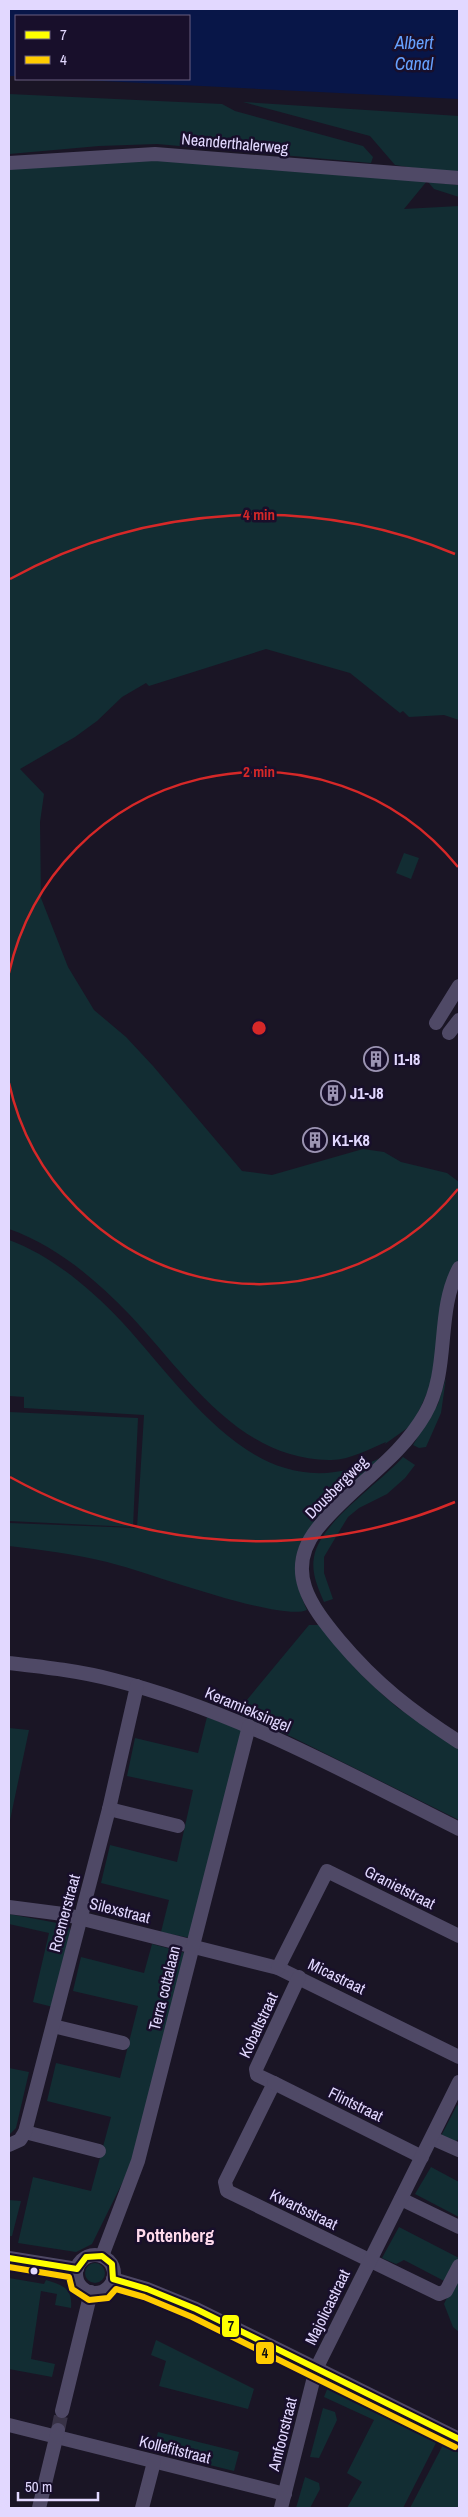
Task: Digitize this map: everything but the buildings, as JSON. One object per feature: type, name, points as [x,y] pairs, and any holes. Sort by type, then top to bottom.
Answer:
[{"type":"street","name":"Neanderthalerweg","points":[[9,163],[86,156],[155,154],[459,178]]},
{"type":"street","points":[[436,1023],[459,986]]},
{"type":"street","points":[[449,1033],[459,1020]]},
{"type":"street","name":"Dousbergweg","points":[[459,1268],[448,1299],[438,1379],[426,1413],[397,1453],[353,1491],[315,1531],[306,1547],[302,1572],[308,1596],[318,1614],[363,1668],[407,1707],[459,1742]]},
{"type":"street","name":"Keramieksingel","points":[[9,1663],[91,1675],[137,1686],[249,1726],[459,1829]]},
{"type":"street","name":"Roemerstraat","points":[[25,2132],[109,1809],[137,1686]]},
{"type":"street","name":"Terra cottalaan","points":[[102,2256],[138,2161],[249,1726]]},
{"type":"street","points":[[109,1809],[178,1826]]},
{"type":"street","name":"Granietstraat","points":[[278,1968],[324,1873],[329,1871],[459,1936]]},
{"type":"street","name":"Silexstraat","points":[[9,1907],[53,1912],[193,1946]]},
{"type":"street","name":"Micastraat","points":[[193,1946],[278,1968],[299,1976],[459,2057]]},
{"type":"street","name":"Kobaltstraat","points":[[274,2083],[257,2075],[256,2068],[299,1976]]},
{"type":"street","points":[[52,2026],[123,2043]]},
{"type":"street","name":"Majolicastraat","points":[[316,2368],[459,2082]]},
{"type":"street","name":"Flintstraat","points":[[274,2083],[422,2157]]},
{"type":"street","name":"Kwartsstraat","points":[[274,2083],[225,2182],[227,2191],[370,2261]]},
{"type":"street","points":[[9,2145],[20,2140],[25,2132],[99,2150]]},
{"type":"street","points":[[432,2138],[459,2150]]},
{"type":"street","points":[[401,2199],[459,2227]]},
{"type":"street","points":[[88,2256],[102,2256],[112,2264],[113,2279],[105,2290],[91,2292],[79,2283],[77,2270],[81,2261],[88,2256]]},
{"type":"street","points":[[9,2258],[77,2270]]},
{"type":"street","name":"Majolicastraat","points":[[370,2261],[439,2294],[446,2291],[459,2266]]},
{"type":"street","points":[[113,2279],[177,2301],[459,2439]]},
{"type":"street","points":[[62,2411],[91,2292]]},
{"type":"street","name":"Amfoorstraat","points":[[281,2508],[316,2368]]},
{"type":"street","name":"Kollefitstraat","points":[[9,2426],[57,2434],[154,2462],[285,2494]]},
{"type":"street","points":[[39,2508],[57,2434]]},
{"type":"street","points":[[142,2508],[154,2462]]},
{"type":"green space","points":[[9,94],[222,104],[235,111],[363,146],[373,157],[371,163],[157,144],[99,146],[9,154]]},
{"type":"green space","points":[[243,102],[459,116],[459,175],[395,165],[370,136]]},
{"type":"green space","points":[[157,159],[427,181],[404,209],[459,206],[459,720],[444,715],[409,717],[403,711],[400,713],[350,673],[266,649],[149,686],[146,683],[122,697],[97,721],[75,737],[20,769],[44,794],[40,822],[41,898],[68,967],[94,1010],[126,1037],[153,1066],[242,1171],[272,1175],[363,1149],[384,1152],[401,1162],[447,1173],[459,1182],[459,1260],[452,1272],[437,1371],[413,1424],[385,1444],[386,1442],[344,1459],[329,1460],[296,1456],[267,1445],[240,1429],[215,1409],[192,1386],[128,1313],[102,1287],[58,1253],[9,1229],[9,169]]},
{"type":"green space","points":[[428,182],[459,185],[459,197],[434,189]]},
{"type":"green space","points":[[404,853],[419,858],[411,879],[396,873]]},
{"type":"green space","points":[[9,1240],[55,1264],[84,1285],[122,1322],[205,1415],[235,1441],[268,1461],[303,1472],[343,1471],[386,1455],[327,1510],[306,1534],[296,1560],[296,1574],[307,1610],[292,1612],[269,1609],[211,1594],[107,1562],[71,1554],[9,1546],[9,1523],[137,1528],[144,1415],[24,1408],[24,1397],[9,1396]]},
{"type":"green space","points":[[446,1378],[441,1413],[426,1447],[419,1448],[413,1445],[438,1404]]},
{"type":"green space","points":[[9,1412],[138,1418],[133,1527],[9,1521]]},
{"type":"green space","points":[[403,1457],[415,1465],[405,1478],[387,1494],[359,1508],[348,1517],[324,1557],[324,1573],[333,1599],[324,1602],[313,1569],[314,1557],[319,1544],[327,1530],[338,1517]]},
{"type":"green space","points":[[309,1625],[319,1625],[364,1677],[398,1708],[459,1748],[459,1820],[292,1737],[236,1713]]},
{"type":"green space","points":[[207,1717],[242,1730],[190,1938],[161,1932],[169,1900],[101,1883],[110,1845],[177,1862],[193,1790],[127,1776],[135,1738],[198,1753]]},
{"type":"green space","points":[[9,1728],[29,1730],[9,1825]]},
{"type":"green space","points":[[9,1914],[68,1925],[71,1931],[53,2007],[33,2002],[49,1933],[9,1924]]},
{"type":"green space","points":[[152,1944],[186,1953],[133,2161],[92,2244],[76,2252],[18,2243],[33,2177],[91,2191],[111,2117],[47,2101],[56,2063],[120,2078],[138,2006],[73,1991],[81,1957],[144,1973]]},
{"type":"green space","points":[[9,2068],[29,2072],[16,2128],[9,2135]]},
{"type":"green space","points":[[457,2105],[459,2106],[459,2139],[451,2144],[440,2138]]},
{"type":"green space","points":[[431,2167],[459,2182],[459,2217],[415,2194]]},
{"type":"green space","points":[[9,2200],[21,2201],[12,2236],[9,2236]]},
{"type":"green space","points":[[399,2227],[459,2258],[448,2283],[404,2260],[396,2264],[382,2258]]},
{"type":"green space","points":[[91,2263],[99,2263],[105,2269],[105,2277],[99,2283],[91,2283],[85,2277],[85,2269]]},
{"type":"green space","points":[[459,2273],[459,2332],[453,2327],[444,2304]]},
{"type":"green space","points":[[9,2278],[44,2284],[46,2280],[65,2288],[70,2296],[71,2308],[55,2305],[57,2294],[41,2291],[31,2359],[55,2364],[52,2377],[9,2369]]},
{"type":"green space","points":[[156,2340],[254,2389],[248,2409],[159,2386],[166,2361],[151,2355]]},
{"type":"green space","points":[[328,2387],[437,2441],[403,2508],[347,2508],[362,2482],[347,2473],[374,2420],[324,2397]]},
{"type":"green space","points":[[323,2408],[335,2412],[337,2420],[319,2458],[310,2457]]},
{"type":"green space","points":[[158,2432],[239,2452],[234,2471],[153,2451]]},
{"type":"green space","points":[[443,2445],[459,2453],[459,2508],[410,2508]]},
{"type":"green space","points":[[305,2477],[319,2483],[320,2489],[310,2508],[296,2508]]},
{"type":"water","name":"Albert Canal","points":[[9,9],[459,9],[459,99],[83,80],[190,80],[190,15],[15,15],[15,76],[9,76]]},
{"type":"tunnel","points":[[58,2430],[62,2411]]},
{"type":"transit line","name":"7","points":[[9,2258],[77,2269],[86,2257],[102,2256],[112,2264],[113,2279],[147,2289],[196,2309],[459,2439]]},
{"type":"transit line","name":"4","points":[[9,2267],[69,2277],[72,2289],[89,2300],[108,2298],[116,2289],[144,2297],[192,2317],[455,2447]]},
{"type":"place","name":"I1-I8","points":[[376,1059]]},
{"type":"place","name":"J1-J8","points":[[333,1093]]},
{"type":"place","name":"K1-K8","points":[[315,1140]]},
{"type":"district","name":"Pottenberg","points":[[175,2236]]}]
